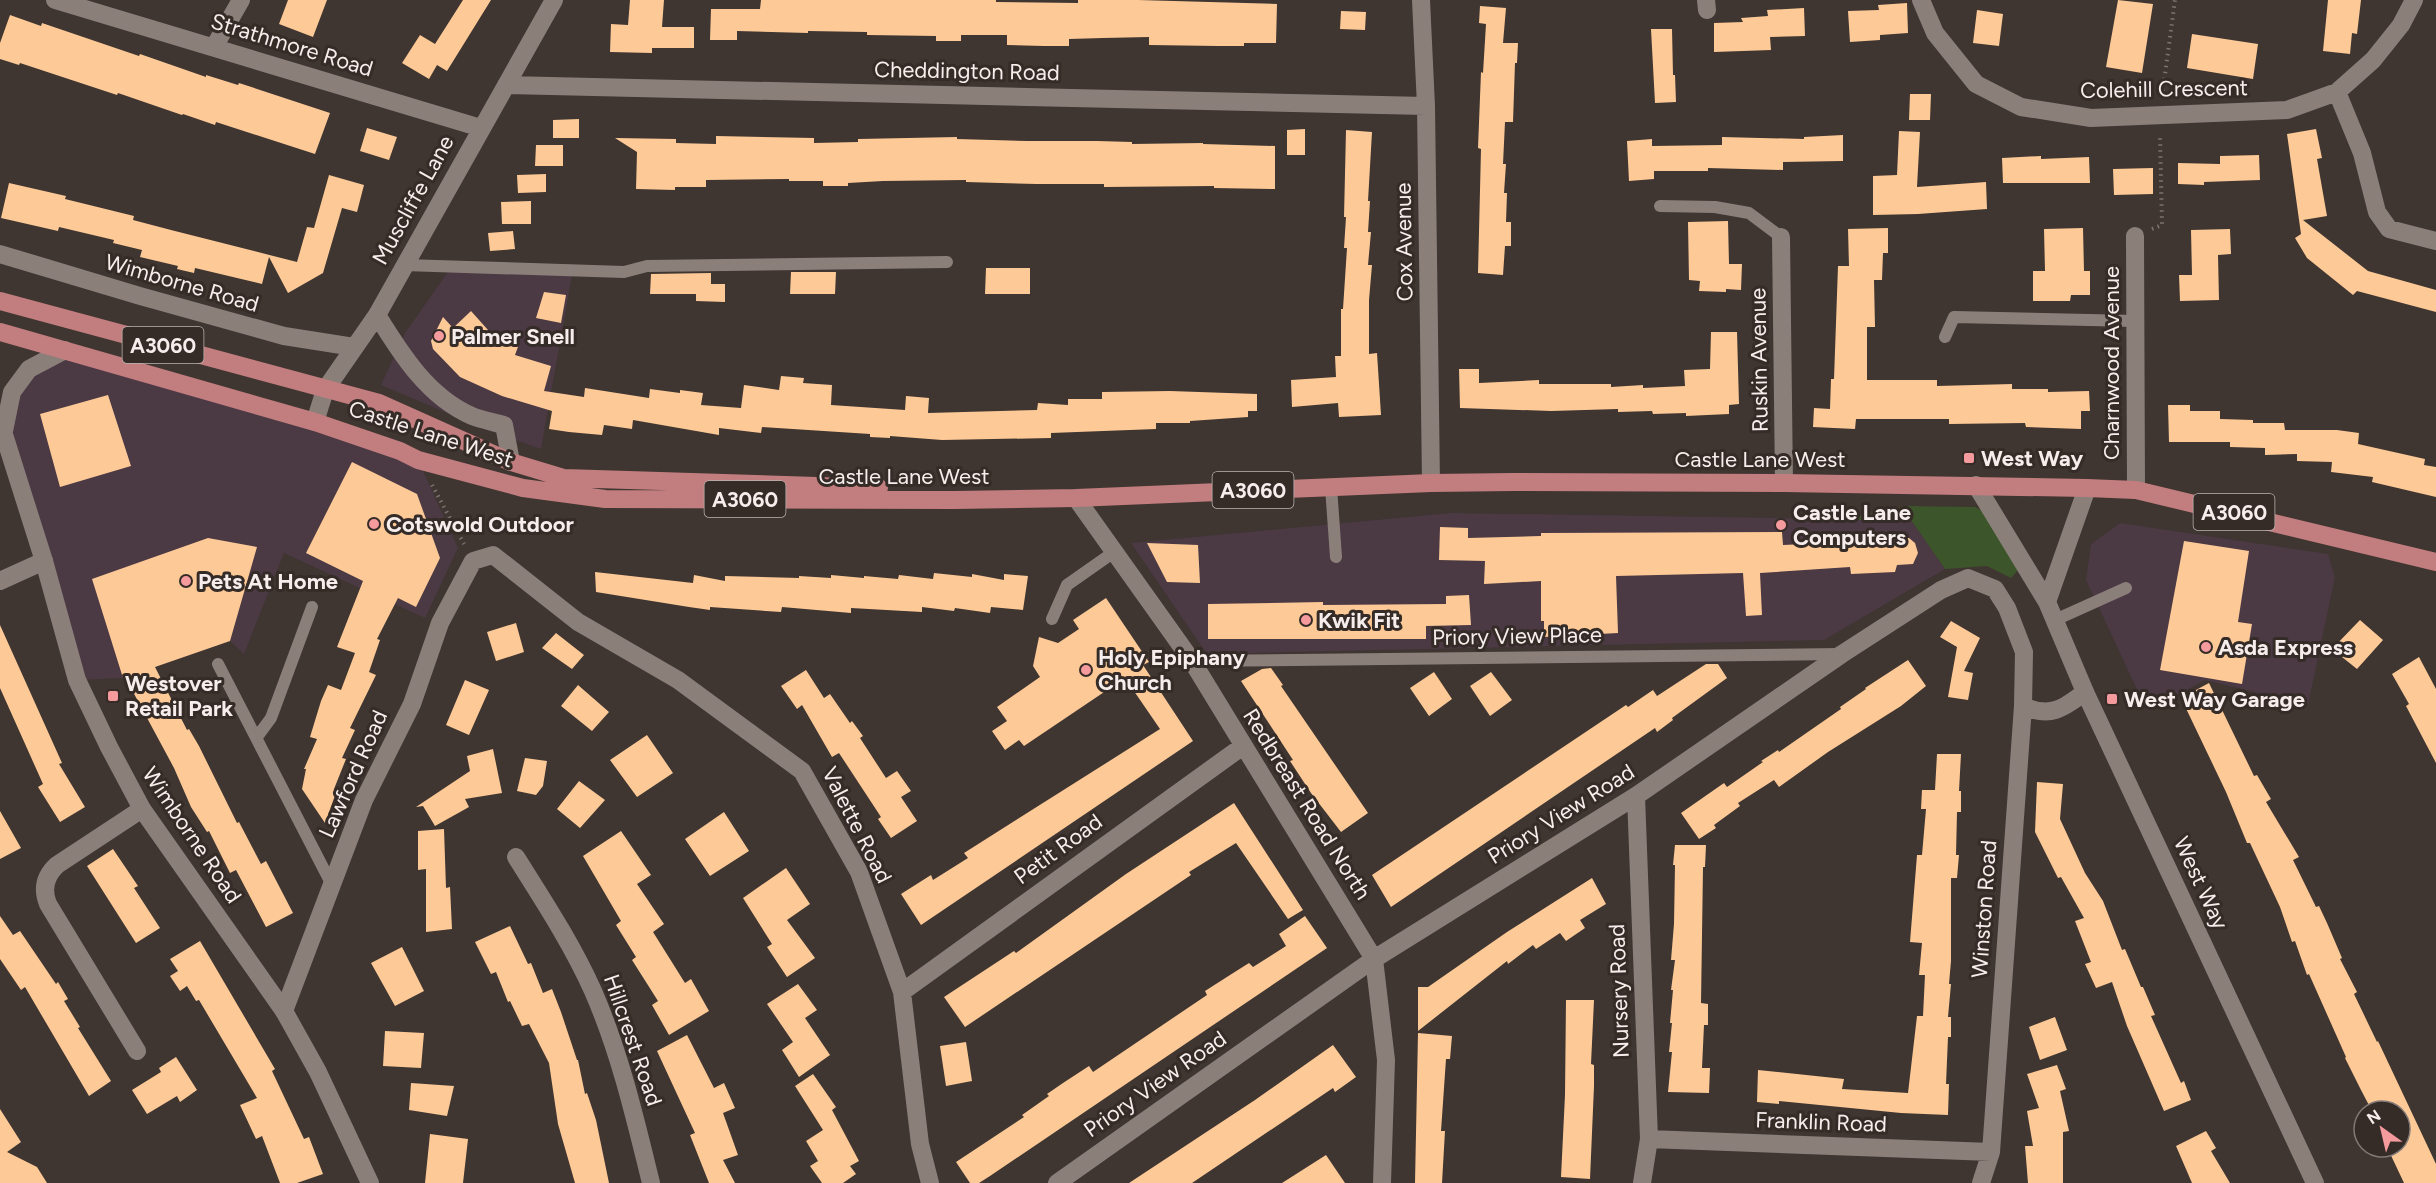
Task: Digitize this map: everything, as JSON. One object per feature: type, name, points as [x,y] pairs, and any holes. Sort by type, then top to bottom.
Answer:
[{"type":"main road","name":"Castle Lane West","points":[[0,301],[379,403],[511,462],[564,478],[989,492],[1076,498]]},
{"type":"main road","name":"Castle Lane West","points":[[0,332],[315,422],[400,451],[418,460],[523,488],[605,499],[1076,498],[1431,483],[1784,483],[2087,488],[2136,490],[2436,562]]},
{"type":"street","name":"Strathmore Road","points":[[55,0],[481,128]]},
{"type":"street","points":[[214,47],[241,0]]},
{"type":"street","name":"Muscliffe Lane","points":[[315,422],[326,390],[377,315],[554,0]]},
{"type":"street","name":"Cox Avenue","points":[[1421,0],[1426,105],[1431,483]]},
{"type":"street","name":"Colehill Crescent","points":[[1921,0],[1935,33],[1976,84],[2021,107],[2091,118],[2287,110],[2337,92],[2373,60],[2402,25],[2414,0]]},
{"type":"street","name":"Cheddington Road","points":[[506,85],[1426,105]]},
{"type":"street","points":[[2337,92],[2362,153],[2377,212],[2389,229],[2436,241]]},
{"type":"street","name":"Ruskin Avenue","points":[[1781,237],[1784,483]]},
{"type":"street","name":"Charnwood Avenue","points":[[2135,237],[2136,490]]},
{"type":"street","name":"Wimborne Road","points":[[0,254],[284,336],[354,347]]},
{"type":"street","name":"Castle Lane West","points":[[377,315],[405,360],[442,397],[472,416],[504,425],[511,462]]},
{"type":"street","points":[[2,427],[12,392],[29,369],[65,350]]},
{"type":"street","name":"Wimborne Road","points":[[2,427],[44,561],[77,680],[142,809],[284,1011],[318,1072],[370,1183]]},
{"type":"street","name":"West Way","points":[[1976,485],[2047,602],[2085,692],[2315,1183]]},
{"type":"street","points":[[2047,602],[2087,488]]},
{"type":"street","name":"Redbreast Road North","points":[[1076,498],[1192,660],[1374,959]]},
{"type":"street","name":"Valette Road","points":[[473,561],[493,555],[578,622],[678,680],[802,771],[859,872],[902,992],[920,1144],[930,1183]]},
{"type":"street","points":[[0,581],[44,561]]},
{"type":"street","name":"Lawford Road","points":[[284,1011],[364,800],[412,704],[440,623],[473,561]]},
{"type":"street","name":"Priory View Road","points":[[1057,1183],[1374,959],[1636,796],[1842,654],[1941,590],[1968,578],[1995,589],[2007,608],[2024,652],[2023,706]]},
{"type":"street","points":[[2023,706],[2039,713],[2065,708],[2085,692]]},
{"type":"street","name":"Winston Road","points":[[1981,1183],[1991,1152],[2023,706]]},
{"type":"street","name":"Petit Road","points":[[902,992],[1243,746]]},
{"type":"street","name":"Nursery Road","points":[[1636,796],[1649,1139],[1642,1183]]},
{"type":"street","points":[[137,1050],[48,904],[45,891],[47,877],[57,865],[142,809]]},
{"type":"street","name":"Hillcrest Road","points":[[516,857],[592,990],[626,1080],[651,1183]]},
{"type":"street","points":[[1374,959],[1386,1060],[1382,1183]]},
{"type":"street","name":"Franklin Road","points":[[1649,1139],[1991,1152]]},
{"type":"lane","points":[[1660,206],[1715,207],[1749,213],[1781,237]]},
{"type":"lane","points":[[404,264],[624,272],[646,266],[947,262]]},
{"type":"lane","points":[[1945,337],[1954,317],[2135,321]]},
{"type":"lane","points":[[1331,487],[1336,557]]},
{"type":"lane","points":[[1052,619],[1067,585],[1114,552]]},
{"type":"lane","points":[[2055,620],[2126,588]]},
{"type":"lane","points":[[257,737],[271,718],[312,607]]},
{"type":"lane","name":"Priory View Place","points":[[1192,660],[1842,654]]},
{"type":"lane","points":[[218,664],[332,885]]},
{"type":"path","points":[[2135,237],[2162,225],[2159,116],[2175,0]]},
{"type":"path","points":[[418,460],[473,561]]},
{"type":"shaded area","points":[[455,262],[574,264],[541,449],[487,430],[381,385],[405,333]]},
{"type":"shaded area","points":[[65,350],[418,460],[458,548],[425,618],[284,553],[244,654],[230,641],[123,678],[77,680],[11,453],[12,392]]},
{"type":"shaded area","points":[[1451,513],[1911,520],[1945,569],[1824,640],[1207,654],[1131,543]]},
{"type":"shaded area","points":[[2120,523],[2328,554],[2335,577],[2308,705],[2205,680],[2147,711],[2086,580],[2091,544]]},
{"type":"green space","points":[[1904,506],[1975,507],[1989,514],[2019,569],[2011,578],[1987,566],[1945,569],[1911,520],[1842,520]]},
{"type":"building","points":[[288,0],[327,0],[313,37],[279,24]]},
{"type":"building","points":[[463,0],[491,0],[447,71],[437,65],[429,79],[402,63],[420,35],[435,44]]},
{"type":"building","points":[[630,0],[664,0],[662,27],[694,27],[694,48],[652,48],[652,53],[610,52],[611,24],[628,25]]},
{"type":"building","points":[[761,0],[996,0],[996,2],[1078,3],[1078,0],[1138,0],[1277,4],[1276,43],[1244,43],[1244,46],[1149,45],[1149,37],[1069,39],[1069,46],[1044,46],[1007,45],[1007,35],[961,35],[961,41],[936,41],[936,36],[808,31],[808,33],[737,31],[737,40],[710,40],[711,9],[760,9]]},
{"type":"building","points":[[2118,0],[2153,4],[2142,73],[2106,67]]},
{"type":"building","points":[[2328,0],[2361,0],[2357,34],[2352,33],[2350,54],[2323,51]]},
{"type":"building","points":[[1907,3],[1908,33],[1880,35],[1880,40],[1850,42],[1848,11],[1879,10],[1878,5]]},
{"type":"building","points":[[1480,6],[1506,8],[1503,43],[1518,43],[1513,122],[1505,122],[1504,193],[1507,193],[1506,222],[1511,222],[1511,246],[1505,246],[1503,275],[1478,273],[1481,149],[1478,148],[1481,72],[1483,73],[1486,24],[1479,23]]},
{"type":"building","points":[[1804,8],[1805,36],[1770,37],[1771,50],[1714,52],[1714,23],[1743,22],[1741,18],[1768,16],[1767,10]]},
{"type":"building","points":[[1977,10],[2003,14],[1999,46],[1973,43]]},
{"type":"building","points":[[1341,11],[1366,12],[1365,30],[1340,29]]},
{"type":"building","points":[[10,15],[41,26],[42,23],[139,56],[140,54],[206,77],[206,75],[238,85],[239,83],[330,113],[315,154],[216,122],[215,125],[118,93],[117,95],[20,63],[19,65],[0,59],[0,43]]},
{"type":"building","points":[[1651,29],[1672,29],[1676,102],[1655,103]]},
{"type":"building","points":[[2192,34],[2258,44],[2253,79],[2187,68]]},
{"type":"building","points":[[1910,94],[1931,94],[1930,120],[1909,120]]},
{"type":"building","points":[[579,119],[579,138],[553,138],[553,120]]},
{"type":"building","points":[[367,128],[397,137],[389,160],[360,151]]},
{"type":"building","points":[[1305,129],[1305,155],[1287,155],[1287,130]]},
{"type":"building","points":[[2316,129],[2322,158],[2317,159],[2327,216],[2303,220],[2368,271],[2436,290],[2436,312],[2357,291],[2353,295],[2307,258],[2295,238],[2301,234],[2287,134]]},
{"type":"building","points":[[1346,130],[1372,132],[1368,201],[1370,201],[1368,232],[1371,232],[1368,265],[1372,265],[1369,300],[1369,354],[1377,353],[1381,415],[1339,417],[1338,403],[1292,407],[1291,380],[1336,377],[1335,356],[1341,356],[1341,309],[1343,309],[1347,248],[1344,248]]},
{"type":"building","points":[[1899,131],[1920,132],[1917,187],[1986,182],[1987,209],[1873,215],[1873,176],[1897,175]]},
{"type":"building","points":[[1843,135],[1843,161],[1783,162],[1783,170],[1708,168],[1708,171],[1654,171],[1654,179],[1629,181],[1627,141],[1652,139],[1652,146],[1722,145],[1722,137],[1804,139],[1804,137]]},
{"type":"building","points":[[716,136],[814,138],[814,143],[858,142],[858,139],[957,137],[957,139],[1027,141],[1132,142],[1132,144],[1203,143],[1275,146],[1275,189],[1214,188],[1214,186],[1104,187],[1104,184],[966,182],[966,180],[883,181],[848,183],[848,186],[823,186],[823,181],[789,181],[789,179],[706,180],[706,187],[675,187],[675,190],[636,189],[637,152],[615,138],[676,139],[676,143],[716,144]]},
{"type":"building","points":[[536,145],[563,145],[563,166],[535,166]]},
{"type":"building","points":[[2259,155],[2260,180],[2204,182],[2204,185],[2178,184],[2178,163],[2220,164],[2220,156]]},
{"type":"building","points":[[2041,156],[2041,159],[2089,157],[2090,183],[2003,183],[2002,158]]},
{"type":"building","points":[[2153,168],[2153,194],[2114,195],[2113,169]]},
{"type":"building","points":[[546,174],[546,192],[518,193],[517,175]]},
{"type":"building","points":[[329,175],[364,185],[357,212],[342,208],[323,273],[288,293],[269,257],[262,284],[195,268],[194,273],[177,269],[178,266],[140,257],[142,250],[113,243],[114,240],[59,227],[58,231],[1,218],[9,183],[66,196],[65,199],[134,216],[133,220],[297,262],[307,227],[314,228]]},
{"type":"building","points":[[531,201],[531,224],[502,224],[501,202]]},
{"type":"building","points":[[1728,221],[1729,264],[1742,264],[1741,290],[1699,291],[1700,281],[1689,280],[1688,222]]},
{"type":"building","points":[[1888,228],[1888,253],[1883,253],[1882,280],[1874,280],[1875,327],[1867,327],[1867,380],[1937,380],[1937,386],[2012,384],[2012,389],[2048,389],[2048,392],[2089,391],[2090,411],[2081,411],[2081,429],[2026,427],[2025,423],[1949,424],[1949,419],[1856,419],[1855,429],[1813,427],[1814,408],[1830,409],[1831,379],[1834,379],[1838,266],[1849,266],[1848,229]]},
{"type":"building","points":[[2083,228],[2084,271],[2090,271],[2090,295],[2071,295],[2070,301],[2033,301],[2033,271],[2045,271],[2044,229]]},
{"type":"building","points":[[2230,229],[2231,254],[2218,255],[2219,300],[2180,301],[2179,275],[2192,275],[2191,230]]},
{"type":"building","points":[[513,231],[515,249],[490,251],[488,233]]},
{"type":"building","points":[[986,268],[1030,268],[1030,294],[985,294]]},
{"type":"building","points":[[791,272],[836,272],[835,294],[790,294]]},
{"type":"building","points":[[711,273],[711,284],[725,284],[725,302],[696,301],[696,294],[650,294],[651,274]]},
{"type":"building","points":[[544,292],[566,295],[561,323],[536,318]]},
{"type":"building","points":[[471,311],[488,330],[484,335],[519,344],[515,355],[551,366],[544,391],[584,397],[585,388],[649,398],[650,389],[680,393],[680,390],[703,393],[701,405],[741,408],[744,385],[779,390],[781,376],[804,378],[803,383],[832,385],[831,405],[905,410],[906,396],[929,398],[928,413],[1037,410],[1038,403],[1068,405],[1068,399],[1102,399],[1102,392],[1170,391],[1257,394],[1257,411],[1248,411],[1248,417],[1190,421],[1190,423],[1156,423],[1156,429],[1051,433],[1051,438],[942,440],[890,436],[890,438],[870,437],[870,434],[762,427],[761,433],[719,428],[719,435],[633,420],[632,429],[604,425],[602,435],[569,432],[549,429],[552,411],[502,396],[460,377],[433,349],[431,341],[443,317],[453,328]]},
{"type":"building","points":[[1711,332],[1737,332],[1739,404],[1729,405],[1729,414],[1686,416],[1686,413],[1653,414],[1652,411],[1618,412],[1618,409],[1551,411],[1460,408],[1459,369],[1479,369],[1479,383],[1539,380],[1539,384],[1611,384],[1611,387],[1685,386],[1684,370],[1710,369]]},
{"type":"building","points":[[108,395],[131,466],[60,487],[40,414]]},
{"type":"building","points":[[2168,405],[2190,405],[2190,411],[2220,411],[2220,419],[2253,420],[2253,423],[2284,423],[2285,430],[2337,430],[2359,433],[2358,444],[2425,459],[2424,465],[2436,467],[2436,497],[2372,482],[2373,477],[2331,472],[2332,462],[2297,461],[2297,454],[2265,455],[2265,448],[2230,447],[2230,442],[2169,442]]},
{"type":"building","points":[[352,462],[417,494],[440,558],[416,607],[398,598],[377,639],[380,640],[369,672],[376,675],[350,728],[355,730],[342,758],[346,759],[334,789],[337,790],[325,823],[302,789],[306,769],[304,769],[317,739],[310,737],[328,685],[341,690],[355,653],[337,647],[363,581],[306,553]]},
{"type":"building","points":[[1440,527],[1468,528],[1468,538],[1541,536],[1541,533],[1782,532],[1783,545],[1849,542],[1849,533],[1878,532],[1878,539],[1909,538],[1915,543],[1918,553],[1913,564],[1897,565],[1895,572],[1851,574],[1850,567],[1760,573],[1762,615],[1746,616],[1743,573],[1616,576],[1618,633],[1544,637],[1544,621],[1541,621],[1541,581],[1484,584],[1485,561],[1439,560]]},
{"type":"building","points":[[208,538],[257,547],[230,641],[155,667],[187,730],[189,729],[199,746],[237,823],[239,822],[261,864],[266,861],[293,913],[266,927],[236,870],[230,873],[209,831],[207,832],[191,807],[174,768],[125,677],[123,678],[92,579]]},
{"type":"building","points":[[2184,541],[2249,551],[2238,622],[2252,624],[2242,684],[2160,670]]},
{"type":"building","points":[[1147,543],[1198,545],[1200,583],[1167,582]]},
{"type":"building","points":[[595,572],[693,583],[694,575],[725,581],[725,576],[831,578],[831,575],[898,579],[899,575],[933,579],[934,573],[972,577],[972,574],[1004,580],[1004,574],[1028,576],[1023,610],[991,607],[990,613],[955,608],[954,611],[922,607],[922,612],[851,608],[851,613],[782,607],[781,612],[710,607],[710,610],[689,607],[596,592]]},
{"type":"building","points":[[1469,595],[1471,625],[1426,626],[1426,639],[1208,639],[1208,604],[1323,602],[1323,605],[1446,604],[1446,596]]},
{"type":"building","points":[[1106,598],[1149,662],[1143,665],[1193,741],[921,925],[901,894],[931,875],[933,880],[968,858],[964,853],[1160,729],[1125,678],[1024,746],[1019,740],[1005,750],[992,731],[1007,721],[997,707],[1040,677],[1033,666],[1039,637],[1058,643],[1079,629],[1073,620]]},
{"type":"building","points":[[2360,620],[2383,640],[2357,669],[2332,649]]},
{"type":"building","points":[[1951,621],[1980,638],[1964,671],[1973,673],[1968,700],[1948,697],[1957,647],[1940,637]]},
{"type":"building","points":[[516,623],[524,652],[496,661],[487,632]]},
{"type":"building","points":[[0,625],[62,763],[59,764],[85,807],[60,822],[38,787],[43,784],[0,688]]},
{"type":"building","points":[[556,633],[584,655],[572,669],[542,648]]},
{"type":"building","points":[[2419,657],[2436,689],[2436,763],[2406,706],[2409,704],[2392,674]]},
{"type":"building","points":[[1908,660],[1926,686],[1901,706],[1828,752],[1779,787],[1774,780],[1738,803],[1740,806],[1714,825],[1716,828],[1699,839],[1681,813],[1724,783],[1727,787],[1763,762],[1761,761],[1778,750],[1779,752],[1841,709],[1840,707],[1865,688]]},
{"type":"building","points":[[1706,664],[1718,664],[1727,678],[1672,718],[1673,720],[1657,732],[1655,728],[1391,907],[1372,875],[1626,705],[1628,707],[1653,690],[1657,696]]},
{"type":"building","points":[[1271,668],[1368,813],[1341,832],[1311,793],[1290,761],[1293,760],[1241,681],[1262,669]]},
{"type":"building","points":[[806,670],[824,698],[830,694],[850,723],[852,721],[863,736],[860,738],[886,778],[897,771],[911,791],[901,797],[917,821],[891,838],[878,819],[881,817],[839,753],[832,757],[802,705],[797,709],[781,686]]},
{"type":"building","points":[[1434,672],[1452,699],[1429,716],[1410,688]]},
{"type":"building","points":[[1491,672],[1512,700],[1490,716],[1470,686]]},
{"type":"building","points":[[465,680],[489,690],[469,735],[446,725]]},
{"type":"building","points":[[2209,683],[2254,776],[2257,775],[2271,799],[2266,802],[2299,857],[2293,860],[2316,907],[2319,906],[2327,923],[2342,958],[2340,959],[2357,992],[2354,994],[2405,1099],[2366,1099],[2345,1058],[2309,974],[2307,975],[2295,941],[2292,942],[2280,907],[2250,843],[2247,843],[2226,792],[2181,698]]},
{"type":"building","points":[[578,685],[609,712],[592,731],[561,706]]},
{"type":"building","points":[[647,735],[673,773],[637,797],[610,760]]},
{"type":"building","points":[[493,749],[502,793],[465,799],[469,807],[435,826],[423,806],[416,807],[470,771],[467,756]]},
{"type":"building","points":[[1937,754],[1961,754],[1959,791],[1961,791],[1961,812],[1957,812],[1956,855],[1959,855],[1957,878],[1951,878],[1949,984],[1951,984],[1948,1017],[1951,1017],[1951,1037],[1948,1037],[1946,1084],[1949,1084],[1948,1115],[1901,1113],[1779,1101],[1779,1104],[1757,1102],[1758,1070],[1844,1079],[1842,1089],[1908,1093],[1917,1016],[1923,1016],[1925,975],[1919,975],[1922,943],[1910,942],[1917,855],[1922,855],[1926,809],[1921,809],[1922,790],[1935,790]]},
{"type":"building","points":[[525,758],[547,761],[543,786],[536,795],[517,791]]},
{"type":"building","points":[[579,781],[605,800],[580,828],[557,809]]},
{"type":"building","points":[[2037,782],[2063,784],[2060,819],[2085,873],[2103,901],[2122,950],[2125,949],[2155,1015],[2151,1016],[2181,1083],[2184,1081],[2191,1100],[2164,1111],[2127,1026],[2112,982],[2096,988],[2085,964],[2091,962],[2075,921],[2084,918],[2061,877],[2058,878],[2035,832]]},
{"type":"building","points":[[1234,803],[1303,910],[1288,919],[1236,843],[1189,872],[1191,875],[965,1027],[944,997],[1014,951],[1016,953],[1126,874]]},
{"type":"building","points":[[0,811],[21,848],[0,859]]},
{"type":"building","points":[[724,812],[749,851],[710,876],[685,839]]},
{"type":"building","points":[[444,829],[446,888],[450,887],[452,929],[426,932],[426,869],[418,870],[418,831]]},
{"type":"building","points":[[621,831],[651,875],[637,884],[664,924],[653,932],[685,983],[691,979],[709,1011],[669,1035],[652,1005],[658,1001],[632,960],[636,957],[616,925],[621,921],[583,856]]},
{"type":"building","points":[[1675,845],[1706,845],[1705,867],[1703,867],[1701,1003],[1708,1004],[1708,1025],[1704,1025],[1702,1068],[1710,1068],[1709,1093],[1668,1092],[1672,1052],[1669,1052],[1672,1023],[1670,1023],[1673,990],[1671,990],[1675,960],[1671,960]]},
{"type":"building","points":[[113,849],[138,886],[134,888],[160,928],[136,943],[87,866]]},
{"type":"building","points":[[786,868],[810,904],[787,920],[815,958],[787,977],[767,947],[772,944],[743,898]]},
{"type":"building","points":[[1592,878],[1606,904],[1580,920],[1585,928],[1566,941],[1560,933],[1536,949],[1533,945],[1508,964],[1507,961],[1418,1031],[1418,987],[1428,987],[1507,932]]},
{"type":"building","points":[[0,916],[13,935],[20,931],[56,984],[58,982],[68,999],[64,1001],[80,1027],[78,1028],[111,1081],[89,1096],[25,987],[21,990],[0,959]]},
{"type":"building","points":[[1305,916],[1327,948],[990,1176],[979,1183],[970,1183],[956,1162],[1024,1117],[1022,1115],[1063,1083],[1089,1066],[1093,1072],[1207,995],[1205,991],[1249,963],[1253,967],[1286,946],[1279,934]]},
{"type":"building","points":[[510,926],[528,964],[531,963],[543,993],[552,989],[561,1012],[578,1060],[585,1094],[587,1093],[596,1120],[609,1183],[575,1183],[558,1124],[549,1063],[529,1024],[522,1026],[510,1001],[508,1002],[496,972],[491,974],[475,942]]},
{"type":"building","points":[[200,941],[275,1069],[272,1071],[304,1139],[309,1137],[323,1174],[297,1183],[280,1183],[262,1136],[256,1139],[240,1105],[257,1098],[199,1000],[196,1001],[187,986],[180,991],[170,976],[178,971],[170,959]]},
{"type":"building","points":[[402,947],[424,991],[395,1006],[371,963]]},
{"type":"building","points":[[798,984],[817,1010],[805,1018],[830,1055],[799,1077],[782,1050],[793,1042],[767,1004]]},
{"type":"building","points":[[1566,1000],[1594,1000],[1591,1064],[1594,1065],[1594,1086],[1590,1179],[1561,1177]]},
{"type":"building","points":[[2055,1017],[2067,1050],[2040,1060],[2029,1027]]},
{"type":"building","points":[[385,1031],[424,1033],[421,1068],[383,1066]]},
{"type":"building","points":[[1418,1033],[1452,1036],[1450,1059],[1446,1059],[1441,1131],[1445,1131],[1442,1183],[1415,1183]]},
{"type":"building","points":[[687,1035],[714,1088],[724,1083],[735,1108],[723,1113],[738,1155],[723,1160],[735,1183],[709,1183],[690,1135],[695,1133],[657,1051]]},
{"type":"building","points":[[966,1042],[972,1081],[946,1086],[940,1046]]},
{"type":"building","points":[[1333,1045],[1356,1077],[1335,1092],[1333,1088],[1192,1183],[1129,1183],[1255,1100]]},
{"type":"building","points":[[176,1057],[197,1090],[180,1102],[177,1096],[147,1114],[132,1090],[161,1072],[159,1068]]},
{"type":"building","points":[[2057,1065],[2066,1089],[2060,1091],[2069,1131],[2063,1132],[2063,1183],[2028,1183],[2025,1146],[2033,1146],[2027,1111],[2039,1108],[2027,1074]]},
{"type":"building","points":[[813,1074],[836,1107],[832,1110],[859,1161],[850,1166],[856,1174],[843,1183],[822,1183],[810,1166],[818,1161],[806,1141],[823,1130],[795,1086]]},
{"type":"building","points":[[411,1083],[454,1086],[447,1116],[409,1110]]},
{"type":"building","points":[[0,1109],[21,1142],[7,1152],[37,1167],[47,1183],[0,1183]]},
{"type":"building","points":[[2412,1113],[2436,1164],[2436,1183],[2404,1183],[2393,1159],[2412,1159]]},
{"type":"building","points":[[2206,1131],[2216,1148],[2211,1151],[2230,1183],[2192,1183],[2176,1146]]},
{"type":"building","points":[[430,1134],[468,1139],[463,1183],[425,1183]]},
{"type":"building","points":[[1326,1155],[1345,1183],[1282,1183]]},
{"type":"place","name":"Palmer Snell","points":[[439,336]]},
{"type":"place","name":"West Way","points":[[1969,458]]},
{"type":"place","name":"Cotswold Outdoor","points":[[374,524]]},
{"type":"place","name":"Castle Lane Computers","points":[[1781,525]]},
{"type":"place","name":"Pets At Home","points":[[186,581]]},
{"type":"place","name":"Kwik Fit","points":[[1306,620]]},
{"type":"place","name":"Asda Express","points":[[2206,647]]},
{"type":"place","name":"Holy Epiphany Church","points":[[1086,670]]},
{"type":"place","name":"Westover Retail Park","points":[[113,696]]},
{"type":"place","name":"West Way Garage","points":[[2112,699]]}]
